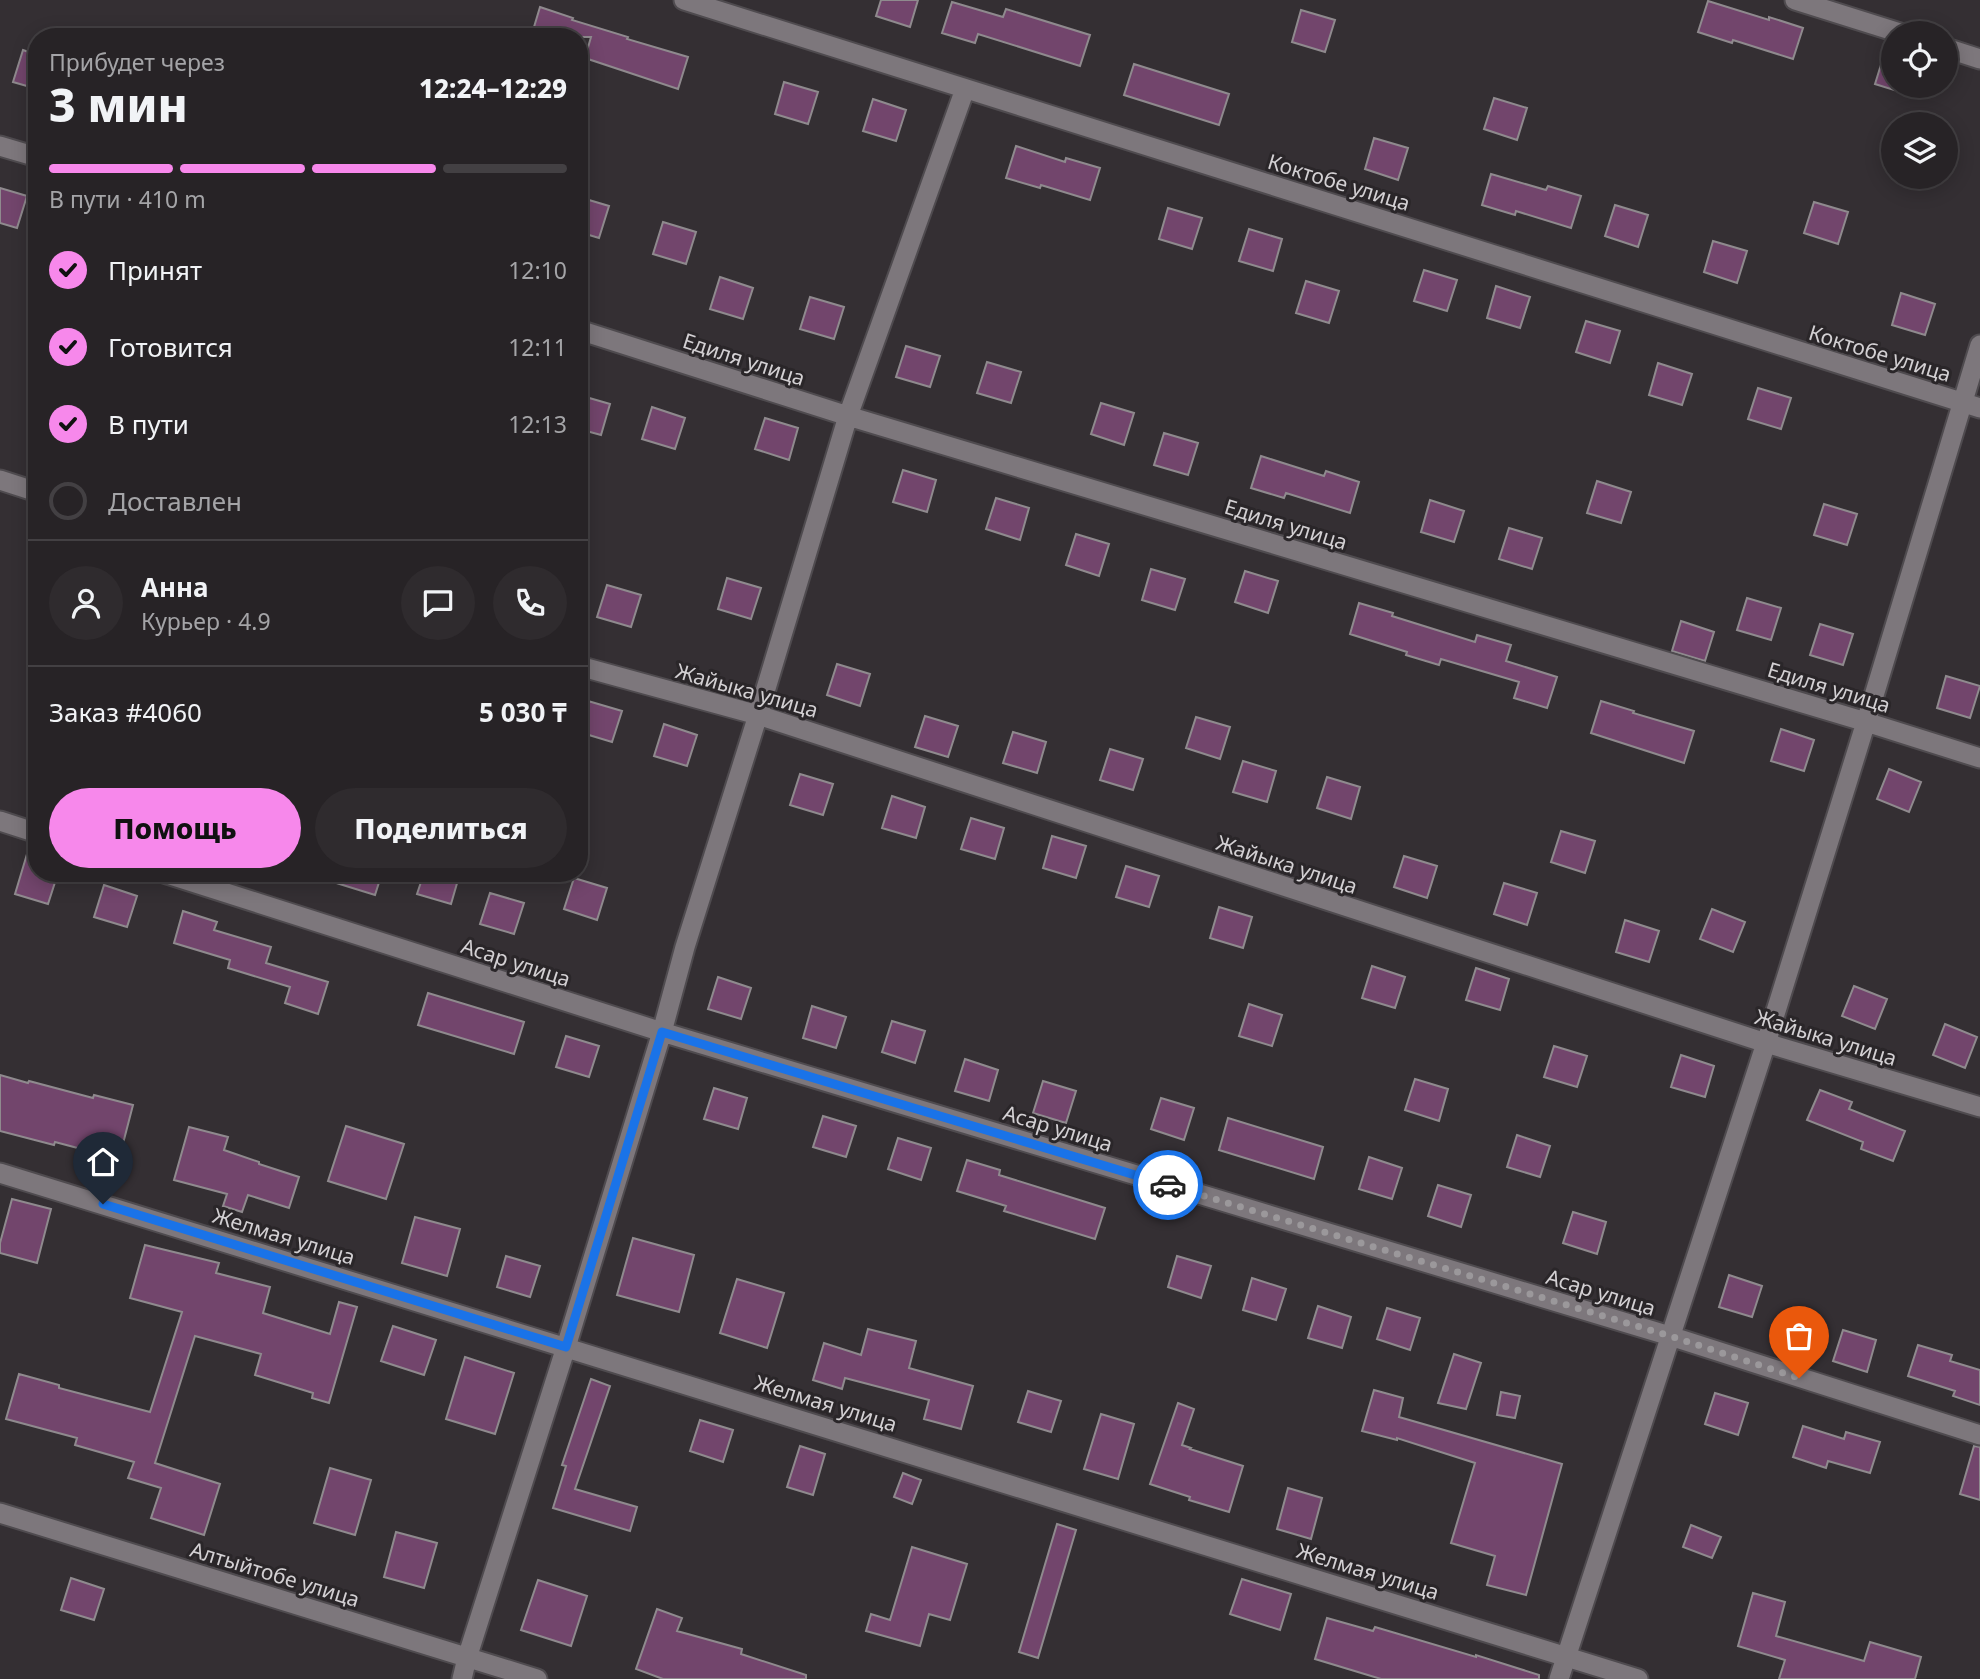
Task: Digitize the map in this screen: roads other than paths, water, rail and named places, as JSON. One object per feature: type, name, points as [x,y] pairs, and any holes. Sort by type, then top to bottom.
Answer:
[{"type":"street","name":"Коктобе улица","points":[[684,0],[1971,405]]},
{"type":"street","points":[[1795,0],[1881,27]]},
{"type":"street","points":[[1958,52],[1980,59]]},
{"type":"street","points":[[462,1679],[566,1347],[848,416],[965,89]]},
{"type":"street","points":[[0,146],[28,155]]},
{"type":"street","name":"Едиля улица","points":[[588,333],[848,416],[1980,758]]},
{"type":"street","points":[[1559,1679],[1766,1044],[1866,722],[1971,405],[1980,345]]},
{"type":"street","points":[[0,480],[28,489]]},
{"type":"street","name":"Жайыка улица","points":[[588,668],[758,715],[1766,1044],[1980,1107]]},
{"type":"street","points":[[0,821],[28,830]]},
{"type":"street","name":"Асар улица","points":[[192,882],[662,1032],[1670,1336],[1980,1435]]},
{"type":"street","name":"Желмая улица","points":[[0,1173],[1638,1679]]},
{"type":"street","name":"Алтыйтобе улица","points":[[0,1513],[537,1679]]}]
